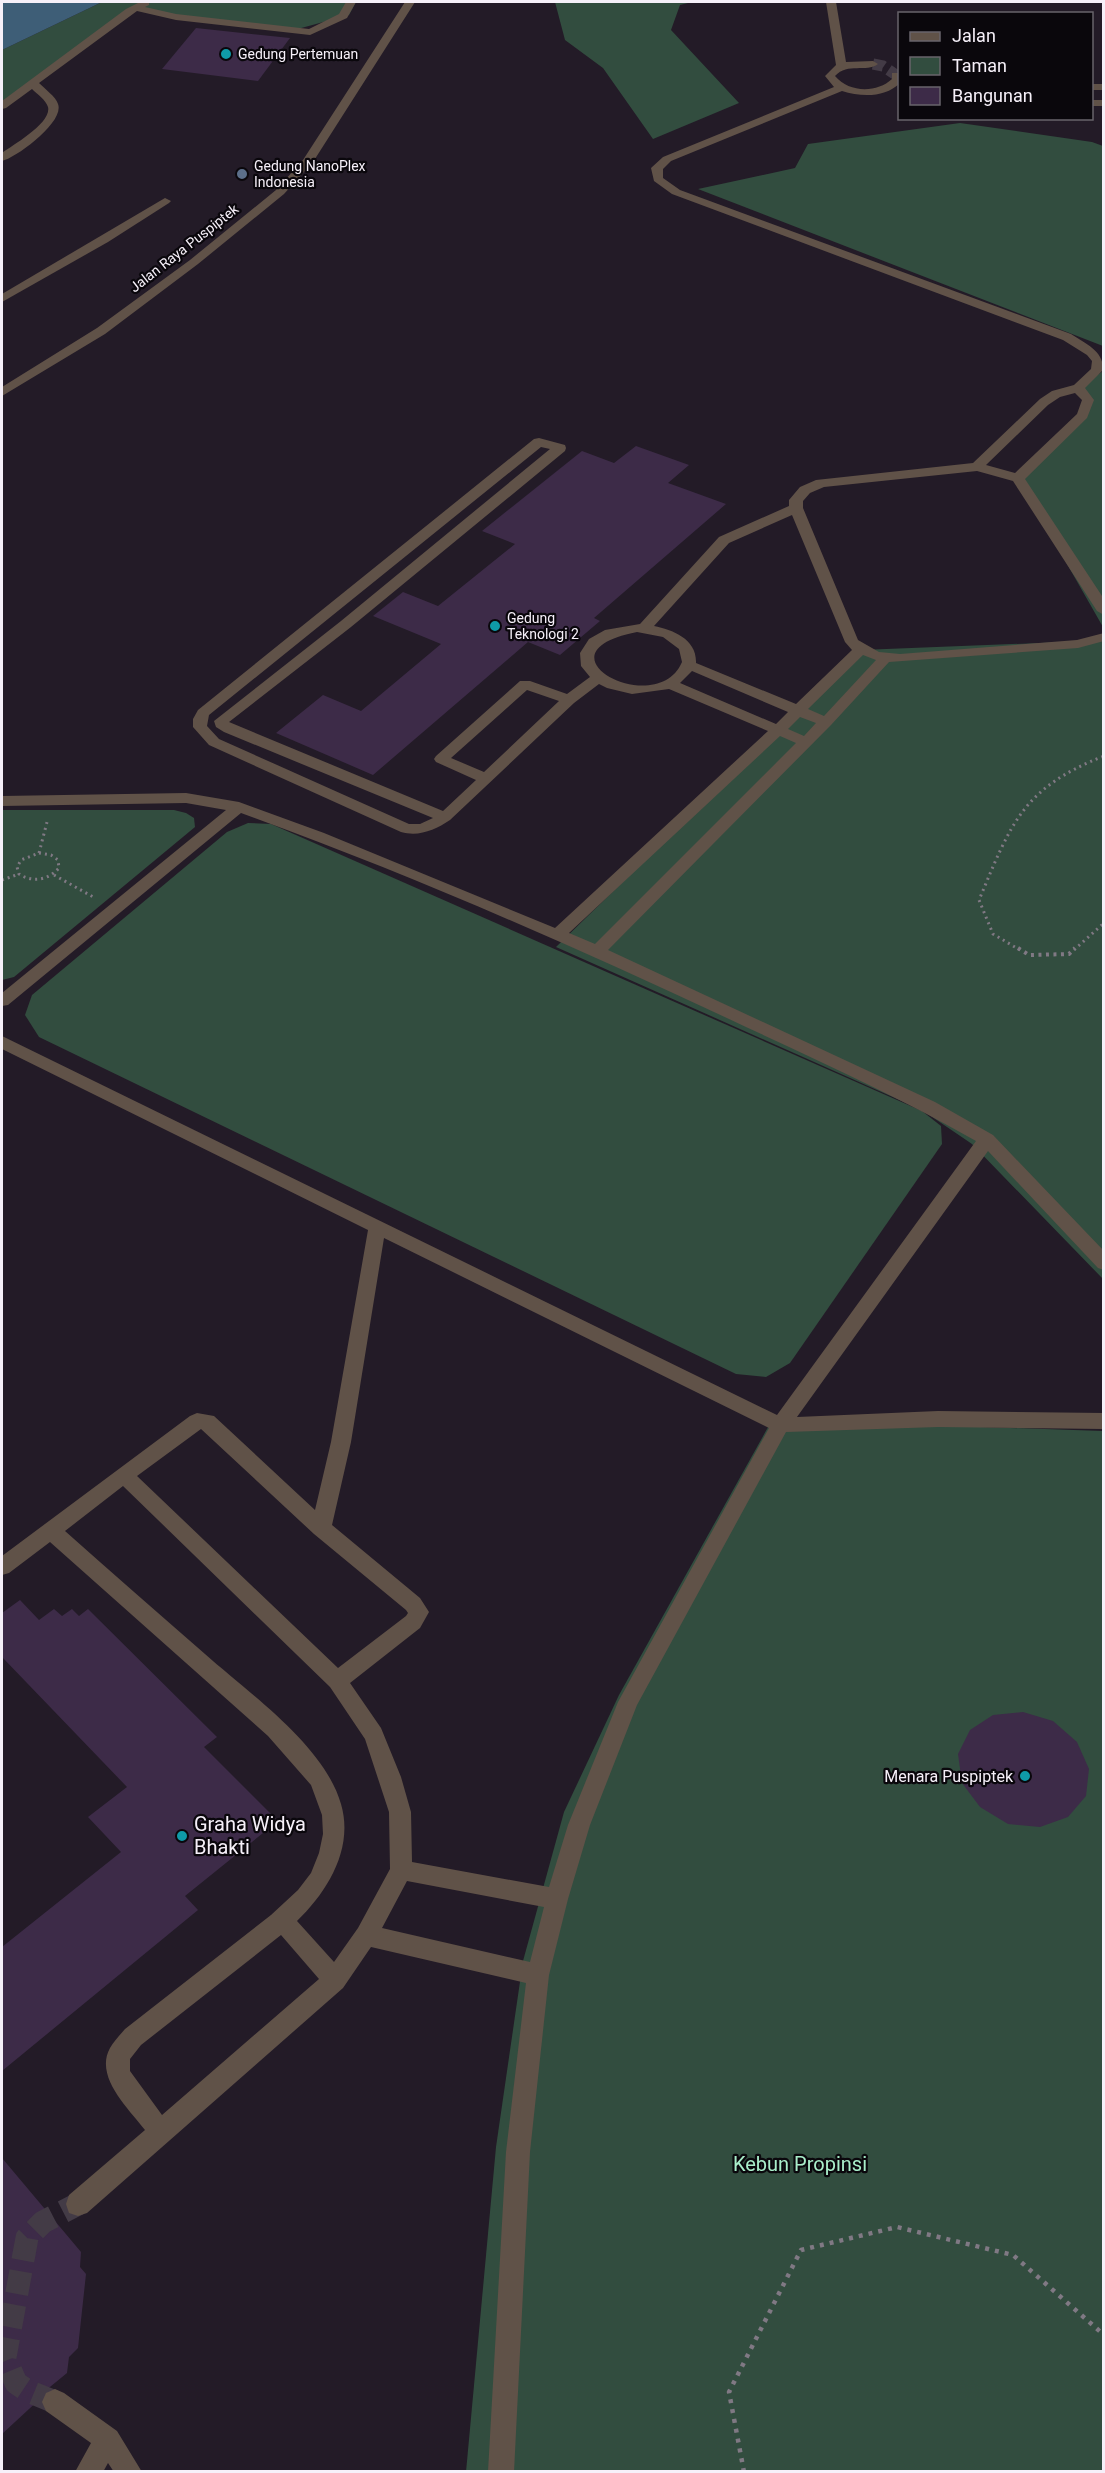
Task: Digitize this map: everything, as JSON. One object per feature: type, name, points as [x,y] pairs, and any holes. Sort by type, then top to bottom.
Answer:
[{"type":"street","points":[[2,106],[135,8],[149,2]]},
{"type":"street","points":[[135,8],[176,17],[310,32],[343,16],[351,2]]},
{"type":"street","name":"Jalan Raya Puspiptek","points":[[2,392],[101,331],[194,262],[280,192],[308,162],[410,2]]},
{"type":"street","points":[[831,2],[841,66]]},
{"type":"street","points":[[873,64],[841,66],[833,70],[830,76],[833,82],[841,88],[870,92],[897,82]]},
{"type":"street","points":[[2,158],[46,126],[54,114],[53,104],[33,83]]},
{"type":"street","points":[[841,88],[667,159],[657,168],[658,179],[676,192],[1067,337],[1091,352],[1098,361],[1097,370],[1078,388],[1051,397],[977,467]]},
{"type":"street","points":[[2,299],[104,240],[165,201]]},
{"type":"street","points":[[1018,478],[1083,414],[1088,400],[1078,388]]},
{"type":"street","points":[[445,817],[229,729],[221,724],[223,717],[346,624],[560,448],[538,442],[323,614],[203,713],[200,719],[200,727],[214,742],[406,829],[430,826],[445,817],[569,700],[597,678]]},
{"type":"street","points":[[1104,612],[1018,478],[977,467],[821,483],[811,486],[796,500],[796,508],[852,642],[860,650],[885,658],[1078,644],[1104,637]]},
{"type":"street","points":[[507,468],[527,476]]},
{"type":"street","points":[[458,507],[479,515]]},
{"type":"street","points":[[644,628],[724,540],[796,508]]},
{"type":"street","points":[[411,544],[433,552]]},
{"type":"street","points":[[373,575],[394,585]]},
{"type":"street","points":[[323,614],[346,624]]},
{"type":"street","points":[[644,628],[665,633],[686,647],[690,656],[690,665],[682,676],[670,684],[656,688],[624,689],[597,678],[586,662],[586,653],[591,645],[609,632],[644,628]]},
{"type":"street","points":[[558,935],[778,730],[860,650]]},
{"type":"street","points":[[597,951],[826,722],[885,658]]},
{"type":"street","points":[[690,665],[826,722]]},
{"type":"street","points":[[485,778],[441,759],[525,684],[569,700]]},
{"type":"street","points":[[670,684],[806,742]]},
{"type":"street","points":[[214,742],[229,729]]},
{"type":"street","points":[[2,801],[186,798],[239,807],[319,836],[597,951],[929,1106],[987,1138],[1104,1263]]},
{"type":"street","points":[[2,1001],[239,807]]},
{"type":"street","points":[[2,1042],[780,1425],[938,1419],[1104,1421]]},
{"type":"street","points":[[501,2472],[518,2152],[538,1975],[579,1825],[628,1702],[780,1425],[987,1138]]},
{"type":"street","points":[[321,1528],[341,1442],[377,1227]]},
{"type":"street","points":[[2,1567],[197,1421],[207,1421],[321,1528],[413,1604],[419,1612],[413,1622],[337,1681]]},
{"type":"street","points":[[78,2204],[335,1980],[366,1935],[401,1870],[400,1812],[390,1777],[374,1735],[337,1681],[124,1475]]},
{"type":"street","points":[[51,1530],[275,1729],[299,1754],[324,1786],[333,1814],[333,1840],[328,1862],[312,1888],[282,1920],[133,2037],[119,2055],[118,2074],[160,2132]]},
{"type":"street","points":[[401,1870],[557,1899]]},
{"type":"street","points":[[282,1920],[335,1980]]},
{"type":"street","points":[[366,1935],[538,1975]]},
{"type":"street","points":[[55,2402],[108,2440],[129,2472]]},
{"type":"street","points":[[88,2472],[108,2440]]},
{"type":"path","points":[[1104,756],[1066,770],[1037,792],[1012,824],[979,900],[993,934],[1029,955],[1069,954],[1104,922]]},
{"type":"path","points":[[39,853],[53,799]]},
{"type":"path","points":[[2,880],[18,874],[34,881],[54,875],[59,868],[58,860],[51,855],[39,853],[21,860],[17,867],[18,874]]},
{"type":"path","points":[[54,875],[116,909]]},
{"type":"path","points":[[744,2472],[729,2392],[801,2250],[897,2227],[1013,2255],[1104,2335]]},
{"type":"green space","points":[[102,2],[356,2],[349,15],[294,30],[166,15],[135,6],[2,108],[2,50]]},
{"type":"green space","points":[[555,2],[692,2],[680,5],[671,30],[739,103],[653,139],[603,68],[565,40]]},
{"type":"green space","points":[[960,123],[1092,142],[1103,146],[1103,346],[698,189],[795,168],[808,144]]},
{"type":"green space","points":[[1103,371],[1103,627],[1018,478],[1083,415],[1082,386]]},
{"type":"green space","points":[[1103,634],[1103,1279],[972,1144],[922,1110],[556,947],[861,650],[1089,641]]},
{"type":"green space","points":[[2,810],[174,810],[194,818],[195,827],[14,977],[2,980]]},
{"type":"green space","points":[[248,823],[271,824],[922,1111],[941,1126],[942,1144],[790,1363],[766,1377],[736,1374],[39,1037],[25,1015],[32,995],[227,832]]},
{"type":"green space","name":"Kebun Propinsi","points":[[772,1420],[1103,1431],[1103,2471],[466,2472],[496,2147],[523,1961],[564,1812],[619,1695]]},
{"type":"water","points":[[2,2],[102,2],[2,50]]},
{"type":"building","name":"Gedung Pertemuan","points":[[196,28],[290,38],[258,81],[162,69]]},
{"type":"building","name":"Gedung Teknologi 2","points":[[636,446],[689,465],[668,483],[726,504],[594,618],[600,621],[560,655],[528,642],[373,775],[276,733],[323,695],[361,711],[441,644],[373,616],[403,592],[438,606],[515,544],[482,531],[582,451],[614,463]]},
{"type":"building","name":"Graha Widya Bhakti","points":[[20,1600],[39,1620],[54,1609],[62,1616],[72,1609],[79,1616],[88,1609],[217,1737],[204,1747],[278,1821],[185,1896],[198,1910],[2,2071],[2,1947],[121,1852],[88,1817],[127,1787],[2,1657],[2,1613]]},
{"type":"building","name":"Menara Puspiptek","points":[[1023,1712],[1053,1721],[1077,1742],[1089,1769],[1086,1796],[1068,1817],[1040,1827],[1008,1824],[980,1807],[962,1783],[958,1754],[970,1730],[993,1715]]},
{"type":"building","points":[[2,2158],[81,2252],[80,2267],[86,2274],[78,2348],[69,2357],[67,2373],[45,2391],[42,2397],[2,2434]]},
{"type":"tunnel","points":[[873,64],[883,66],[896,75]]},
{"type":"tunnel","points":[[55,2402],[28,2391],[16,2383],[5,2357],[27,2238],[43,2222],[78,2204]]},
{"type":"place","name":"Gedung Pertemuan","points":[[226,54]]},
{"type":"place","name":"Gedung NanoPlex Indonesia","points":[[242,174]]},
{"type":"place","name":"Gedung Teknologi 2","points":[[495,626]]},
{"type":"place","name":"Menara Puspiptek","points":[[1025,1776]]},
{"type":"place","name":"Graha Widya Bhakti","points":[[182,1836]]}]
